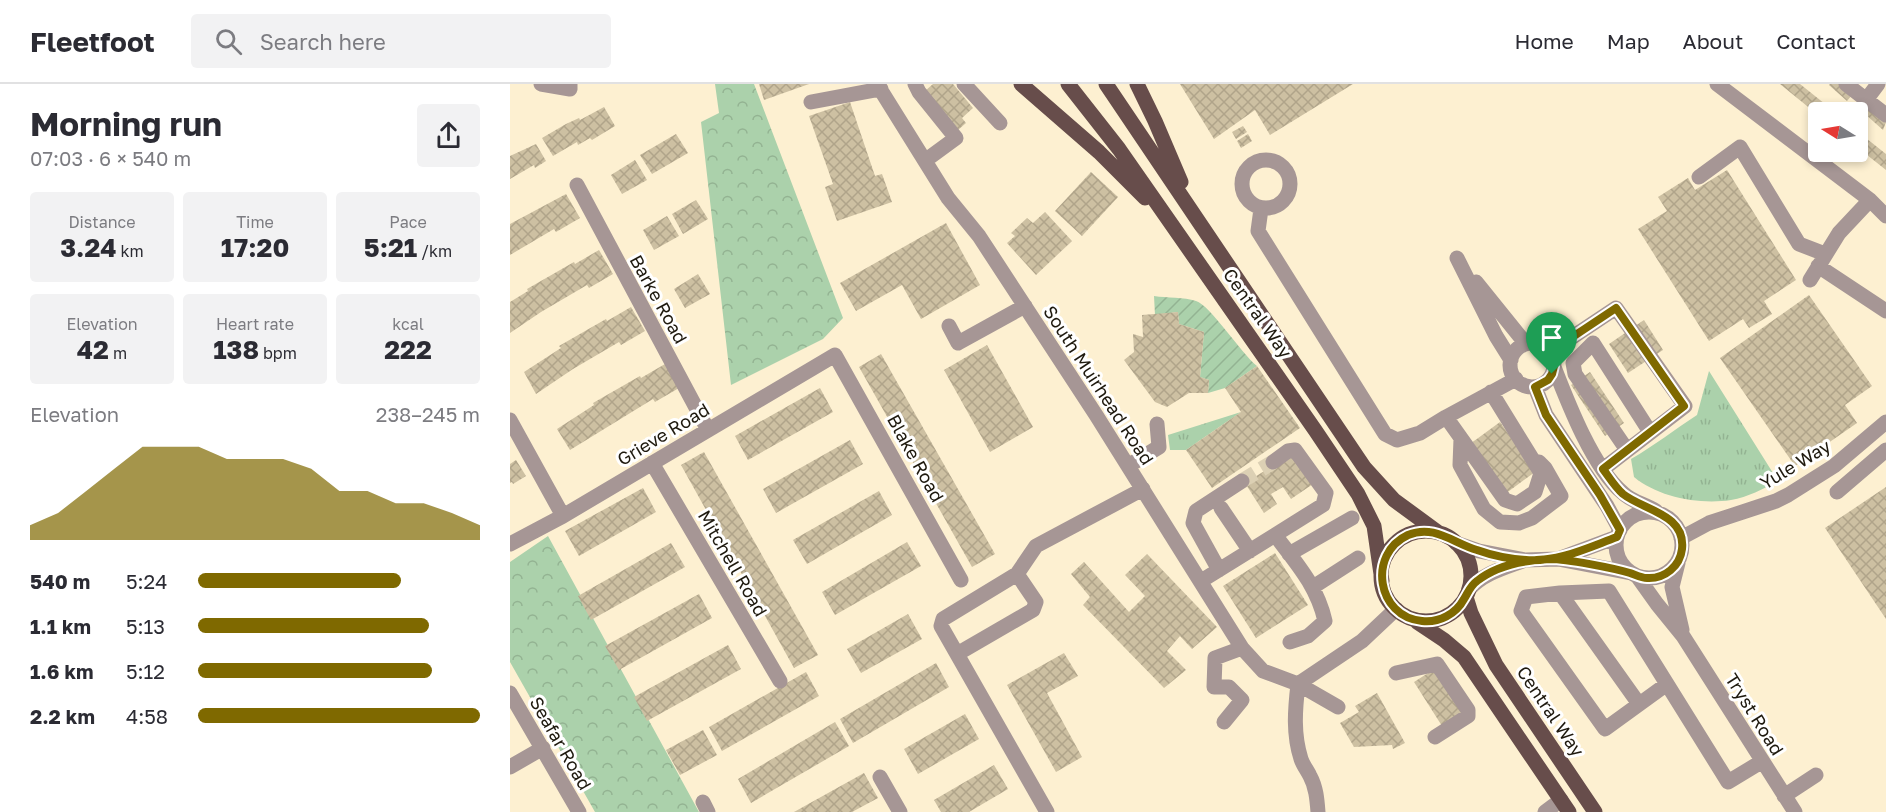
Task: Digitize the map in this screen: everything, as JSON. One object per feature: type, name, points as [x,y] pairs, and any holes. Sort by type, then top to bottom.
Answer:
[{"type":"main road","points":[[1022,84],[1099,152],[1176,230]]},
{"type":"main road","name":"Central Way","points":[[1068,84],[1119,149],[1316,430],[1358,494],[1374,526],[1382,581]]},
{"type":"main road","name":"Central Way","points":[[1106,84],[1364,467],[1394,500],[1438,533]]},
{"type":"main road","points":[[1137,84],[1195,215]]},
{"type":"main road","points":[[1413,619],[1431,621],[1439,619],[1455,611],[1468,593],[1470,569],[1463,551],[1456,543],[1438,533],[1415,533],[1395,544],[1386,557],[1382,581],[1388,599],[1396,609],[1444,640],[1464,657],[1565,806]]},
{"type":"main road","name":"Central Way","points":[[1468,593],[1471,613],[1496,664],[1595,812]]},
{"type":"street","points":[[541,84],[570,89],[570,84]]},
{"type":"street","points":[[915,84],[956,138],[926,160]]},
{"type":"street","points":[[964,84],[1000,123]]},
{"type":"street","points":[[1717,84],[1870,200],[1886,216]]},
{"type":"street","points":[[1846,84],[1886,116]]},
{"type":"street","points":[[1866,100],[1878,84]]},
{"type":"street","points":[[811,102],[879,86]]},
{"type":"street","name":"South Muirhead Road","points":[[879,86],[948,198],[979,236],[1143,489],[1242,648],[1263,671],[1298,684],[1338,707]]},
{"type":"street","points":[[1699,177],[1740,147],[1799,244],[1886,311]]},
{"type":"street","name":"Barke Road","points":[[577,185],[708,430]]},
{"type":"street","points":[[1810,280],[1839,233],[1870,200]]},
{"type":"street","points":[[1262,208],[1258,231],[1385,434],[1397,440],[1420,433],[1516,379]]},
{"type":"street","points":[[1511,360],[1496,336],[1457,258],[1526,344]]},
{"type":"street","points":[[949,326],[958,343],[1024,306]]},
{"type":"street","points":[[1456,543],[1479,551],[1525,560],[1558,559],[1657,578],[1666,574],[1680,558],[1682,538],[1672,521],[1622,493],[1603,469],[1573,417],[1552,359],[1539,344],[1526,344],[1516,350],[1510,367],[1516,379],[1527,386],[1535,387],[1548,380],[1552,359],[1616,308],[1684,406],[1603,469]]},
{"type":"street","points":[[1627,450],[1575,374],[1573,363],[1593,343],[1650,432]]},
{"type":"street","name":"Grieve Road","points":[[510,544],[563,516],[835,355]]},
{"type":"street","name":"Blake Road","points":[[835,355],[961,580]]},
{"type":"street","points":[[1535,387],[1546,415],[1600,495],[1618,533]]},
{"type":"street","points":[[1446,417],[1505,500],[1517,504],[1534,492],[1541,473],[1491,392]]},
{"type":"street","points":[[510,420],[563,516]]},
{"type":"street","name":"Yule Way","points":[[1682,538],[1709,523],[1788,495],[1834,466],[1886,422]]},
{"type":"street","points":[[1128,466],[1159,447],[1157,424]]},
{"type":"street","points":[[1461,439],[1460,465],[1484,508],[1500,522],[1519,523],[1532,518],[1562,496],[1545,468],[1529,451]]},
{"type":"street","points":[[1201,581],[1323,505],[1326,493],[1295,450],[1273,462]]},
{"type":"street","points":[[1837,492],[1886,450]]},
{"type":"street","name":"Mitchell Road","points":[[652,463],[780,681]]},
{"type":"street","points":[[1219,570],[1193,524],[1196,511],[1242,482]]},
{"type":"street","points":[[1047,812],[941,626],[943,619],[1017,574],[1036,546],[1143,489]]},
{"type":"street","points":[[1221,508],[1250,551]]},
{"type":"street","points":[[1634,575],[1620,561],[1616,545],[1618,533],[1626,522],[1644,512],[1654,512],[1664,516]]},
{"type":"street","points":[[1289,554],[1352,518]]},
{"type":"street","points":[[1558,559],[1618,533]]},
{"type":"street","points":[[1275,536],[1313,587],[1325,621],[1308,636],[1290,642]]},
{"type":"street","points":[[1313,587],[1358,558]]},
{"type":"street","name":"Tryst Road","points":[[1680,558],[1672,587],[1683,636]]},
{"type":"street","points":[[1468,593],[1477,581],[1495,571],[1525,560]]},
{"type":"street","points":[[957,654],[1033,610],[1036,602],[1017,574]]},
{"type":"street","name":"Tryst Road","points":[[1634,575],[1683,636],[1761,762],[1795,812]]},
{"type":"street","points":[[1667,684],[1605,729],[1521,611],[1526,597],[1609,591],[1667,684],[1728,782],[1761,762]]},
{"type":"street","points":[[1560,593],[1639,704]]},
{"type":"street","points":[[1318,812],[1317,797],[1311,778],[1301,761],[1294,718],[1298,684],[1362,641],[1396,609]]},
{"type":"street","points":[[1224,722],[1242,700],[1229,687],[1214,687],[1215,658],[1242,648]]},
{"type":"street","points":[[1396,673],[1437,664],[1468,710],[1468,716],[1435,737]]},
{"type":"street","name":"Seafar Road","points":[[510,693],[579,812]]},
{"type":"street","points":[[510,767],[543,748]]},
{"type":"street","points":[[1784,796],[1816,775]]},
{"type":"street","points":[[880,777],[900,812]]},
{"type":"street","points":[[1545,812],[1565,806]]},
{"type":"green space","points":[[715,84],[754,84],[843,318],[823,339],[731,385],[701,122],[719,113]]},
{"type":"green space","points":[[1154,296],[1186,299],[1202,304],[1257,366],[1225,388],[1208,393],[1209,380],[1200,377],[1204,332],[1179,324],[1178,312],[1155,315]]},
{"type":"green space","points":[[1709,371],[1778,481],[1749,495],[1731,500],[1706,501],[1680,498],[1655,490],[1634,477],[1631,459],[1697,415]]},
{"type":"green space","points":[[1241,412],[1186,450],[1170,450],[1168,435]]},
{"type":"green space","points":[[548,536],[699,812],[595,812],[510,662],[510,562]]},
{"type":"building","points":[[759,84],[809,84],[764,100]]},
{"type":"building","points":[[933,84],[953,84],[973,108],[962,118],[966,123],[958,130],[925,91]]},
{"type":"building","points":[[1180,84],[1353,84],[1270,135],[1255,110],[1214,139]]},
{"type":"building","points":[[1780,84],[1800,84],[1822,102],[1808,102],[1808,107]]},
{"type":"building","points":[[1830,84],[1839,84],[1852,95],[1847,101]]},
{"type":"building","points":[[850,102],[875,176],[882,174],[892,202],[837,221],[825,187],[833,184],[809,116]]},
{"type":"building","points":[[604,107],[615,126],[592,140],[590,138],[578,145],[577,142],[553,156],[542,138]]},
{"type":"building","points":[[1869,108],[1886,122],[1883,130],[1868,117]]},
{"type":"building","points":[[1243,126],[1247,132],[1236,139],[1232,132]]},
{"type":"building","points":[[676,134],[688,153],[652,174],[640,155]]},
{"type":"building","points":[[1248,134],[1252,141],[1241,148],[1237,141]]},
{"type":"building","points":[[1868,140],[1886,154],[1886,170],[1868,156]]},
{"type":"building","points":[[536,144],[546,161],[510,179],[510,156]]},
{"type":"building","points":[[635,160],[647,180],[622,194],[611,175]]},
{"type":"building","points":[[1727,170],[1796,280],[1764,301],[1772,314],[1749,328],[1743,319],[1709,341],[1638,229],[1667,211],[1658,197],[1688,178],[1695,190]]},
{"type":"building","points":[[1091,172],[1118,197],[1082,236],[1055,211]]},
{"type":"building","points":[[566,194],[580,218],[556,232],[554,229],[510,255],[510,224]]},
{"type":"building","points":[[696,200],[708,219],[683,234],[672,214]]},
{"type":"building","points":[[1045,212],[1072,241],[1036,275],[1007,243],[1015,236],[1011,233],[1027,218],[1033,223]]},
{"type":"building","points":[[667,216],[679,236],[654,250],[643,230]]},
{"type":"building","points":[[946,223],[980,285],[921,319],[902,285],[856,311],[840,283]]},
{"type":"building","points":[[599,250],[613,274],[589,288],[587,285],[510,333],[510,302],[528,291],[527,289]]},
{"type":"building","points":[[698,274],[710,294],[685,308],[674,289]]},
{"type":"building","points":[[1809,295],[1872,386],[1845,405],[1857,423],[1795,466],[1720,358]]},
{"type":"building","points":[[631,307],[645,331],[621,345],[619,342],[536,394],[524,372],[561,348],[559,346]]},
{"type":"building","points":[[1178,312],[1179,324],[1204,332],[1200,377],[1209,380],[1208,393],[1189,393],[1167,407],[1155,402],[1124,360],[1134,352],[1133,334],[1143,337],[1142,315]]},
{"type":"building","points":[[1644,320],[1663,350],[1628,373],[1609,344]]},
{"type":"building","points":[[987,345],[1033,427],[990,452],[944,370]]},
{"type":"building","points":[[881,354],[995,554],[972,567],[859,367]]},
{"type":"building","points":[[665,364],[679,388],[655,402],[653,399],[570,450],[557,429],[594,405],[593,403]]},
{"type":"building","points":[[1257,366],[1300,428],[1212,488],[1186,450],[1241,412],[1225,388]]},
{"type":"building","points":[[1590,372],[1624,423],[1605,436],[1571,385]]},
{"type":"building","points":[[820,388],[833,412],[748,460],[735,436]]},
{"type":"building","points":[[1500,422],[1535,472],[1505,494],[1470,444]]},
{"type":"building","points":[[850,440],[863,464],[776,513],[763,489]]},
{"type":"building","points":[[704,452],[818,655],[794,668],[681,465]]},
{"type":"building","points":[[1293,453],[1313,484],[1291,499],[1283,487],[1271,494],[1277,504],[1264,513],[1245,483]]},
{"type":"building","points":[[516,460],[526,476],[513,484],[510,483],[510,464]]},
{"type":"building","points":[[1886,487],[1886,619],[1825,528]]},
{"type":"building","points":[[643,488],[656,512],[579,556],[565,531]]},
{"type":"building","points":[[879,491],[892,515],[807,564],[793,540]]},
{"type":"building","points":[[907,542],[921,566],[835,615],[822,592]]},
{"type":"building","points":[[671,543],[685,567],[591,620],[578,596]]},
{"type":"building","points":[[1275,553],[1308,605],[1256,638],[1223,586]]},
{"type":"building","points":[[1147,554],[1217,627],[1192,649],[1180,636],[1167,651],[1186,670],[1164,688],[1083,605],[1090,597],[1071,574],[1084,562],[1129,612],[1145,596],[1125,575]]},
{"type":"building","points":[[699,594],[712,618],[619,670],[605,646]]},
{"type":"building","points":[[908,614],[922,639],[861,673],[847,649]]},
{"type":"building","points":[[728,645],[741,669],[647,721],[634,697]]},
{"type":"building","points":[[1064,653],[1078,676],[1047,693],[1082,757],[1056,772],[1007,685]]},
{"type":"building","points":[[936,663],[949,687],[853,743],[840,719]]},
{"type":"building","points":[[1436,668],[1464,712],[1442,726],[1414,682]]},
{"type":"building","points":[[806,672],[819,696],[722,751],[709,727]]},
{"type":"building","points":[[1377,693],[1405,743],[1393,749],[1392,745],[1354,747],[1340,723],[1359,712],[1355,706]]},
{"type":"building","points":[[965,714],[979,739],[918,774],[904,749]]},
{"type":"building","points":[[835,722],[849,746],[751,803],[738,779]]},
{"type":"building","points":[[703,730],[717,755],[680,775],[666,750]]},
{"type":"building","points":[[994,765],[1008,789],[969,812],[941,812],[934,800]]},
{"type":"building","points":[[864,773],[878,798],[852,812],[794,812]]},
{"type":"tunnel","points":[[1242,481],[1273,462]]},
{"type":"route","points":[[1552,374],[1542,385],[1535,387],[1546,415],[1607,506],[1620,530],[1617,537],[1558,559],[1525,560],[1479,551],[1456,543],[1438,533],[1415,533],[1395,544],[1383,565],[1382,581],[1388,599],[1391,605],[1404,615],[1422,621],[1448,616],[1461,604],[1469,589],[1477,581],[1495,571],[1525,560],[1558,559],[1647,578],[1657,578],[1666,574],[1680,558],[1682,538],[1672,521],[1622,493],[1603,469],[1684,406],[1616,308],[1550,352],[1554,366],[1552,374]]}]
